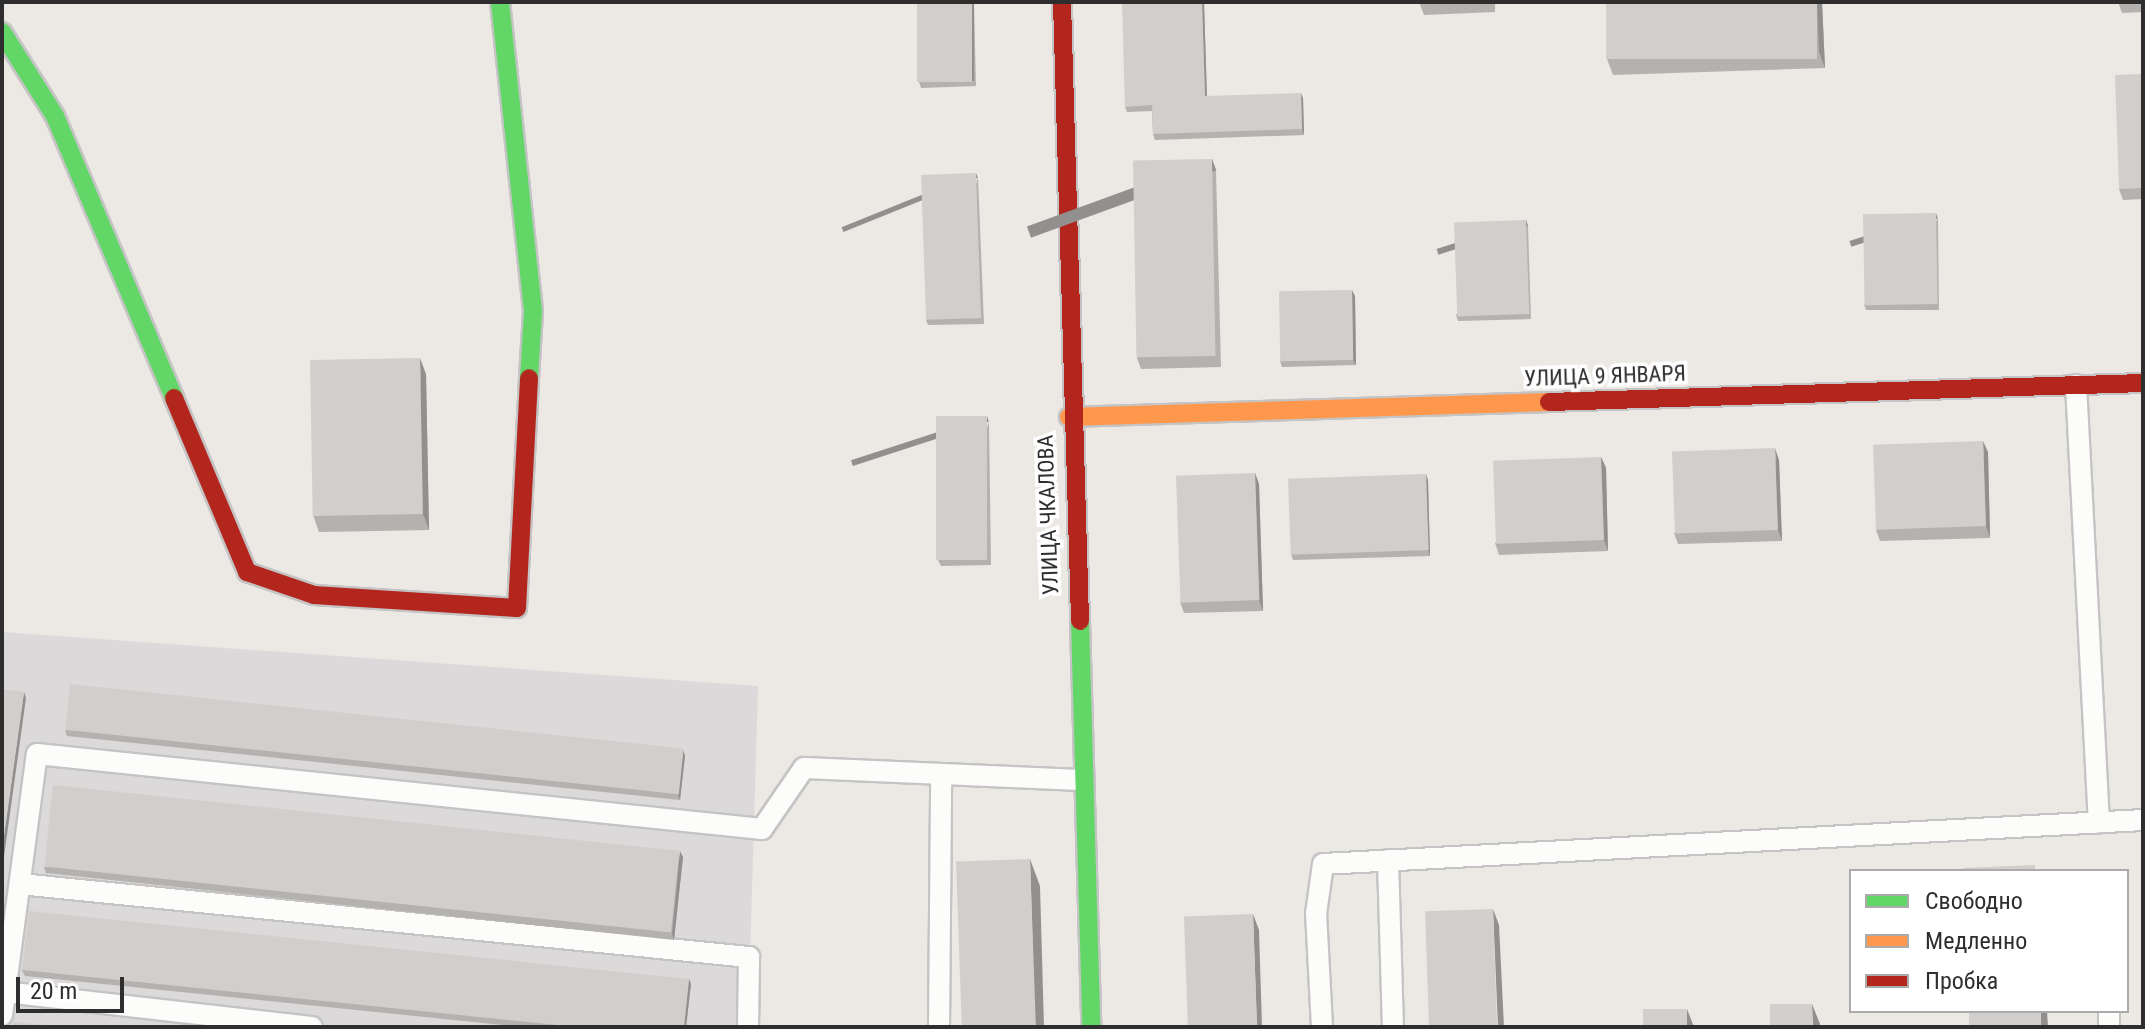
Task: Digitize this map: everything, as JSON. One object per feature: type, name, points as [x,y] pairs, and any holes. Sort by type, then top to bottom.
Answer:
[{"type":"street","points":[[2,32],[55,116],[247,572],[314,595],[517,608],[533,312],[500,2]]},
{"type":"street","name":"УЛИЦА ЧКАЛОВА","points":[[1062,2],[1069,417],[1091,1027]]},
{"type":"street","name":"УЛИЦА 9 ЯНВАРЯ","points":[[1069,417],[2143,383]]},
{"type":"lane","points":[[2076,385],[2099,822]]},
{"type":"lane","points":[[2,1015],[37,754],[762,829],[804,768],[1082,780]]},
{"type":"lane","points":[[939,1027],[941,774]]},
{"type":"lane","points":[[1322,1027],[1316,914],[1323,864],[2143,820]]},
{"type":"lane","points":[[1388,860],[1393,1027]]},
{"type":"lane","points":[[20,884],[749,957],[748,1027]]},
{"type":"lane","points":[[5,992],[312,1027]]},
{"type":"shaded area","points":[[2,632],[758,686],[748,1027],[2,1027]]},
{"type":"building","points":[[917,2],[972,2],[972,82],[917,82]]},
{"type":"building","points":[[1122,2],[1202,2],[1205,96],[1301,93],[1302,129],[1153,134],[1152,105],[1125,107]]},
{"type":"building","points":[[1606,2],[1817,2],[1817,59],[1606,59]]},
{"type":"building","points":[[2143,74],[2143,188],[2119,189],[2115,75]]},
{"type":"building","points":[[1212,159],[1215,356],[1136,357],[1133,160]]},
{"type":"building","points":[[976,173],[981,318],[926,320],[921,175]]},
{"type":"building","points":[[1936,213],[1938,304],[1865,305],[1863,214]]},
{"type":"building","points":[[1526,220],[1529,314],[1457,316],[1454,223]]},
{"type":"building","points":[[1352,290],[1353,360],[1280,361],[1279,291]]},
{"type":"building","points":[[420,358],[423,514],[313,516],[310,360]]},
{"type":"building","points":[[936,416],[987,416],[987,560],[936,560]]},
{"type":"building","points":[[1983,441],[1986,526],[1876,530],[1873,445]]},
{"type":"building","points":[[1775,448],[1778,530],[1675,534],[1672,452]]},
{"type":"building","points":[[1601,457],[1604,540],[1496,544],[1493,461]]},
{"type":"building","points":[[1255,473],[1259,600],[1180,603],[1176,476]]},
{"type":"building","points":[[1426,474],[1429,550],[1291,555],[1288,479]]},
{"type":"building","points":[[70,684],[684,748],[679,794],[65,730]]},
{"type":"building","points":[[2,689],[24,692],[2,850]]},
{"type":"building","points":[[53,785],[680,851],[671,932],[44,867]]},
{"type":"building","points":[[1030,859],[1036,1027],[962,1027],[956,862]]},
{"type":"building","points":[[2035,865],[2035,869],[1963,868]]},
{"type":"building","points":[[1493,909],[1497,1027],[1429,1027],[1425,911]]},
{"type":"building","points":[[29,911],[689,979],[684,1027],[577,1027],[22,970]]},
{"type":"building","points":[[1253,914],[1257,1027],[1188,1027],[1184,916]]},
{"type":"building","points":[[1770,1004],[1812,1004],[1812,1027],[1770,1027]]},
{"type":"building","points":[[1643,1009],[1687,1009],[1687,1027],[1643,1027]]},
{"type":"building","points":[[1969,1013],[2041,1013],[2041,1027],[1969,1027]]},
{"type":"building","points":[[14,1022],[64,1027],[13,1027]]},
{"type":"traffic: fast","points":[[500,2],[533,312],[529,378]]},
{"type":"traffic: fast","points":[[2,32],[55,116],[174,398]]},
{"type":"traffic: fast","points":[[1080,621],[1091,1027]]},
{"type":"traffic: slow","points":[[1069,417],[1549,402]]},
{"type":"traffic: jam","points":[[1062,2],[1080,621]]},
{"type":"traffic: jam","points":[[174,398],[247,572],[314,595],[517,608],[529,378]]},
{"type":"traffic: jam","points":[[1549,402],[2143,383]]}]
